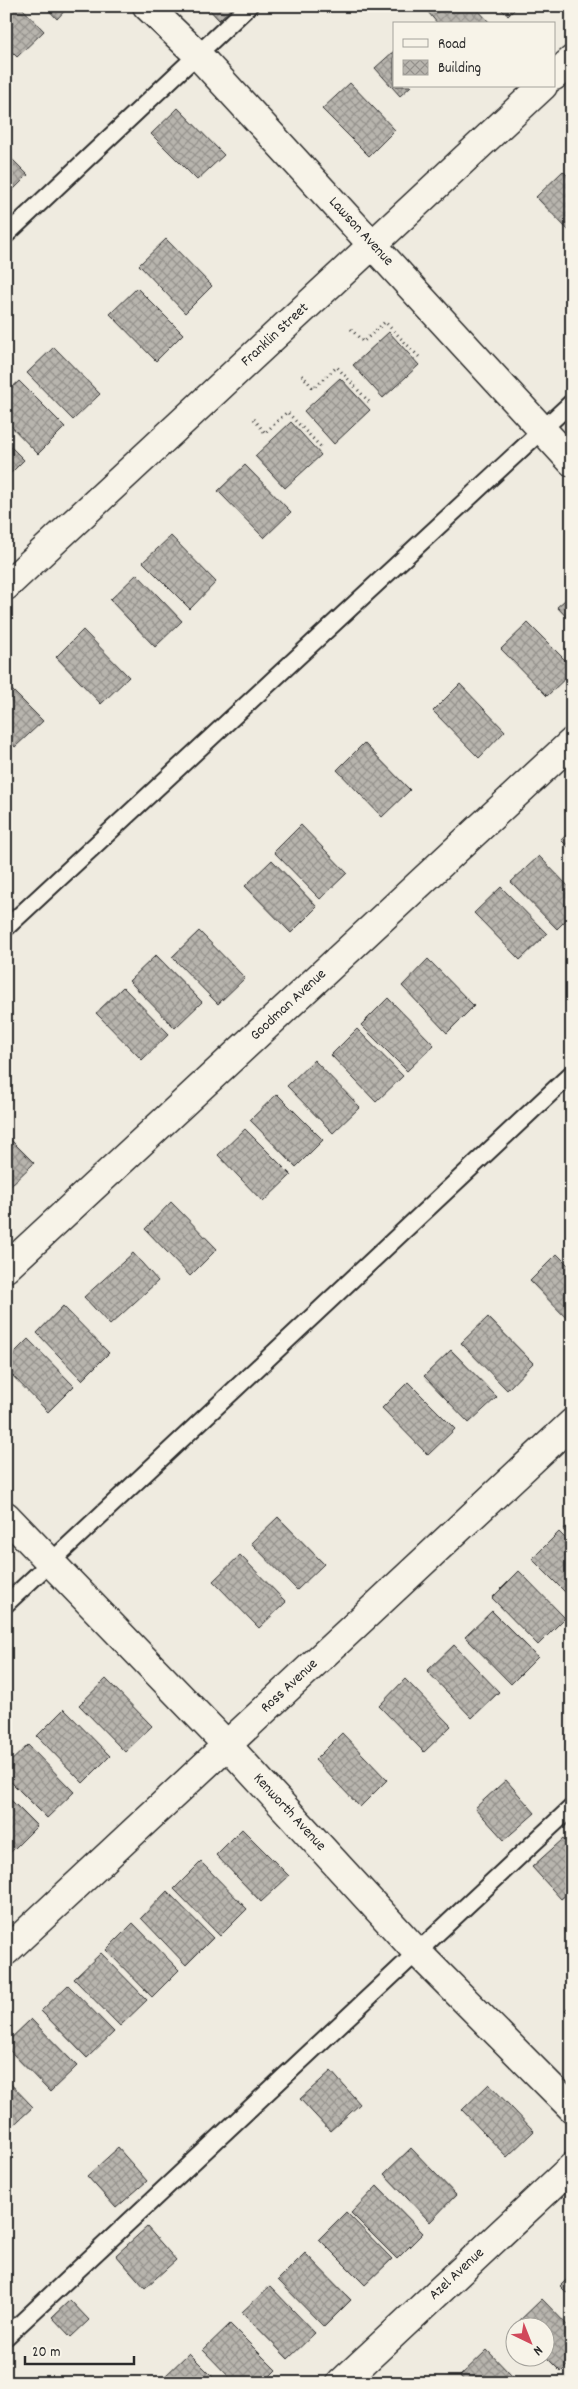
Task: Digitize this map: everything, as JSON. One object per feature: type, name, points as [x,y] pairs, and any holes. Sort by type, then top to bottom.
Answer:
[{"type":"street","name":"Lawson Avenue","points":[[147,6],[197,54],[572,462]]},
{"type":"street","points":[[556,74],[572,60]]},
{"type":"street","name":"Franklin Street","points":[[6,586],[542,88]]},
{"type":"street","name":"Goodman Avenue","points":[[6,1268],[572,742]]},
{"type":"street","name":"Ross Avenue","points":[[6,1951],[572,1423]]},
{"type":"street","name":"Kenworth Avenue","points":[[6,1516],[226,1744],[417,1952],[572,2108]]},
{"type":"street","name":"Azel Avenue","points":[[341,2383],[572,2167]]},
{"type":"lane","points":[[6,235],[248,6]]},
{"type":"lane","points":[[6,928],[572,402]]},
{"type":"lane","points":[[6,1604],[572,1072]]},
{"type":"lane","points":[[6,2337],[572,1807]]},
{"type":"path","points":[[351,329],[363,342],[385,322],[421,359]]},
{"type":"path","points":[[302,375],[314,388],[337,367],[370,404]]},
{"type":"path","points":[[254,419],[265,433],[287,412],[323,450]]},
{"type":"building","points":[[6,6],[20,6],[44,31],[17,57],[6,46]]},
{"type":"building","points":[[45,6],[69,6],[57,19]]},
{"type":"building","points":[[206,6],[234,6],[219,20]]},
{"type":"building","points":[[423,6],[474,6],[489,22],[436,22]]},
{"type":"building","points":[[498,6],[518,6],[508,16]]},
{"type":"building","points":[[393,52],[393,88],[409,88],[400,96],[375,68]]},
{"type":"building","points":[[350,83],[395,130],[369,156],[322,109]]},
{"type":"building","points":[[178,108],[224,155],[197,180],[151,134]]},
{"type":"building","points":[[6,153],[28,175],[6,197]]},
{"type":"building","points":[[563,171],[572,180],[572,234],[536,197]]},
{"type":"building","points":[[166,239],[212,286],[185,313],[139,265]]},
{"type":"building","points":[[137,288],[183,334],[156,361],[110,314]]},
{"type":"building","points":[[389,332],[419,365],[383,398],[353,365]]},
{"type":"building","points":[[54,347],[100,394],[73,420],[27,373]]},
{"type":"building","points":[[340,378],[370,410],[334,444],[304,411]]},
{"type":"building","points":[[19,381],[65,427],[38,454],[6,421],[6,393]]},
{"type":"building","points":[[291,422],[321,455],[285,488],[255,456]]},
{"type":"building","points":[[6,442],[24,460],[6,478]]},
{"type":"building","points":[[245,465],[291,512],[264,538],[218,491]]},
{"type":"building","points":[[171,536],[216,582],[190,609],[143,562]]},
{"type":"building","points":[[137,574],[182,621],[155,647],[110,600]]},
{"type":"building","points":[[572,594],[572,623],[557,607]]},
{"type":"building","points":[[528,623],[572,667],[572,672],[547,696],[501,649]]},
{"type":"building","points":[[83,630],[129,677],[101,704],[56,657]]},
{"type":"building","points":[[6,684],[43,721],[15,747],[6,737]]},
{"type":"building","points":[[460,684],[505,731],[479,758],[433,711]]},
{"type":"building","points":[[364,743],[410,790],[382,817],[337,770]]},
{"type":"building","points":[[301,825],[347,873],[320,899],[274,852]]},
{"type":"building","points":[[572,830],[572,851],[561,840]]},
{"type":"building","points":[[539,856],[572,890],[572,914],[557,929],[511,882]]},
{"type":"building","points":[[272,860],[317,907],[291,933],[245,886]]},
{"type":"building","points":[[501,887],[547,934],[520,960],[474,913]]},
{"type":"building","points":[[199,931],[245,978],[218,1004],[172,957]]},
{"type":"building","points":[[156,955],[202,1002],[175,1028],[129,981]]},
{"type":"building","points":[[428,959],[474,1006],[447,1033],[402,986]]},
{"type":"building","points":[[123,987],[169,1034],[142,1060],[96,1013]]},
{"type":"building","points":[[388,998],[434,1045],[407,1071],[361,1025]]},
{"type":"building","points":[[357,1029],[403,1076],[376,1102],[331,1055]]},
{"type":"building","points":[[314,1060],[360,1107],[333,1133],[287,1086]]},
{"type":"building","points":[[277,1094],[323,1140],[296,1167],[250,1120]]},
{"type":"building","points":[[245,1129],[291,1175],[263,1202],[218,1155]]},
{"type":"building","points":[[6,1135],[34,1163],[7,1189],[6,1188]]},
{"type":"building","points":[[171,1202],[217,1249],[190,1276],[145,1229]]},
{"type":"building","points":[[133,1253],[158,1281],[110,1325],[84,1297]]},
{"type":"building","points":[[557,1254],[572,1269],[572,1324],[530,1281]]},
{"type":"building","points":[[63,1306],[109,1353],[82,1380],[37,1333]]},
{"type":"building","points":[[488,1317],[533,1363],[507,1390],[461,1343]]},
{"type":"building","points":[[28,1339],[74,1386],[48,1412],[6,1369],[6,1361]]},
{"type":"building","points":[[451,1350],[497,1397],[469,1423],[424,1376]]},
{"type":"building","points":[[408,1382],[455,1429],[428,1455],[382,1408]]},
{"type":"building","points":[[278,1517],[324,1564],[297,1590],[251,1543]]},
{"type":"building","points":[[572,1522],[572,1539],[563,1530]]},
{"type":"building","points":[[559,1532],[572,1545],[572,1599],[532,1559]]},
{"type":"building","points":[[240,1555],[286,1602],[259,1628],[213,1581]]},
{"type":"building","points":[[519,1571],[565,1618],[538,1645],[492,1598]]},
{"type":"building","points":[[492,1611],[538,1657],[511,1684],[465,1637]]},
{"type":"building","points":[[454,1645],[499,1692],[472,1718],[427,1671]]},
{"type":"building","points":[[106,1679],[152,1726],[125,1752],[79,1705]]},
{"type":"building","points":[[405,1679],[451,1726],[424,1752],[379,1706]]},
{"type":"building","points":[[64,1709],[110,1756],[83,1783],[37,1736]]},
{"type":"building","points":[[342,1733],[387,1780],[360,1807],[315,1760]]},
{"type":"building","points":[[28,1745],[74,1792],[47,1818],[6,1777],[6,1766]]},
{"type":"building","points":[[506,1780],[535,1813],[504,1840],[475,1808]]},
{"type":"building","points":[[6,1795],[37,1826],[10,1853],[6,1849]]},
{"type":"building","points":[[242,1829],[289,1876],[261,1902],[216,1855]]},
{"type":"building","points":[[563,1839],[572,1849],[572,1890],[561,1899],[532,1867]]},
{"type":"building","points":[[201,1862],[247,1909],[220,1936],[174,1889]]},
{"type":"building","points":[[167,1891],[213,1938],[186,1965],[141,1918]]},
{"type":"building","points":[[133,1923],[179,1970],[152,1997],[106,1950]]},
{"type":"building","points":[[101,1953],[147,2000],[120,2026],[74,1979]]},
{"type":"building","points":[[68,1985],[114,2032],[87,2058],[41,2011]]},
{"type":"building","points":[[572,2003],[572,2017],[565,2010]]},
{"type":"building","points":[[31,2019],[77,2066],[50,2092],[6,2047],[6,2043]]},
{"type":"building","points":[[331,2071],[360,2104],[330,2131],[300,2099]]},
{"type":"building","points":[[6,2079],[33,2107],[6,2132]]},
{"type":"building","points":[[489,2084],[534,2131],[507,2157],[462,2110]]},
{"type":"building","points":[[118,2148],[147,2181],[116,2208],[87,2176]]},
{"type":"building","points":[[411,2148],[456,2195],[430,2222],[384,2174]]},
{"type":"building","points":[[377,2186],[423,2233],[397,2259],[351,2213]]},
{"type":"building","points":[[346,2212],[392,2259],[365,2285],[319,2239]]},
{"type":"building","points":[[147,2227],[176,2260],[145,2288],[116,2255]]},
{"type":"building","points":[[305,2253],[351,2300],[324,2327],[278,2280]]},
{"type":"building","points":[[572,2274],[572,2298],[560,2286]]},
{"type":"building","points":[[270,2286],[315,2333],[288,2359],[242,2312]]},
{"type":"building","points":[[542,2299],[572,2330],[572,2361],[561,2372],[555,2366],[556,2316],[524,2316]]},
{"type":"building","points":[[70,2300],[89,2320],[71,2337],[52,2317]]},
{"type":"building","points":[[230,2324],[276,2370],[263,2383],[235,2383],[203,2350]]},
{"type":"building","points":[[487,2350],[519,2383],[466,2383],[460,2376]]},
{"type":"building","points":[[189,2353],[218,2383],[166,2383],[162,2379]]},
{"type":"building","points":[[6,2375],[13,2383],[6,2383]]}]
